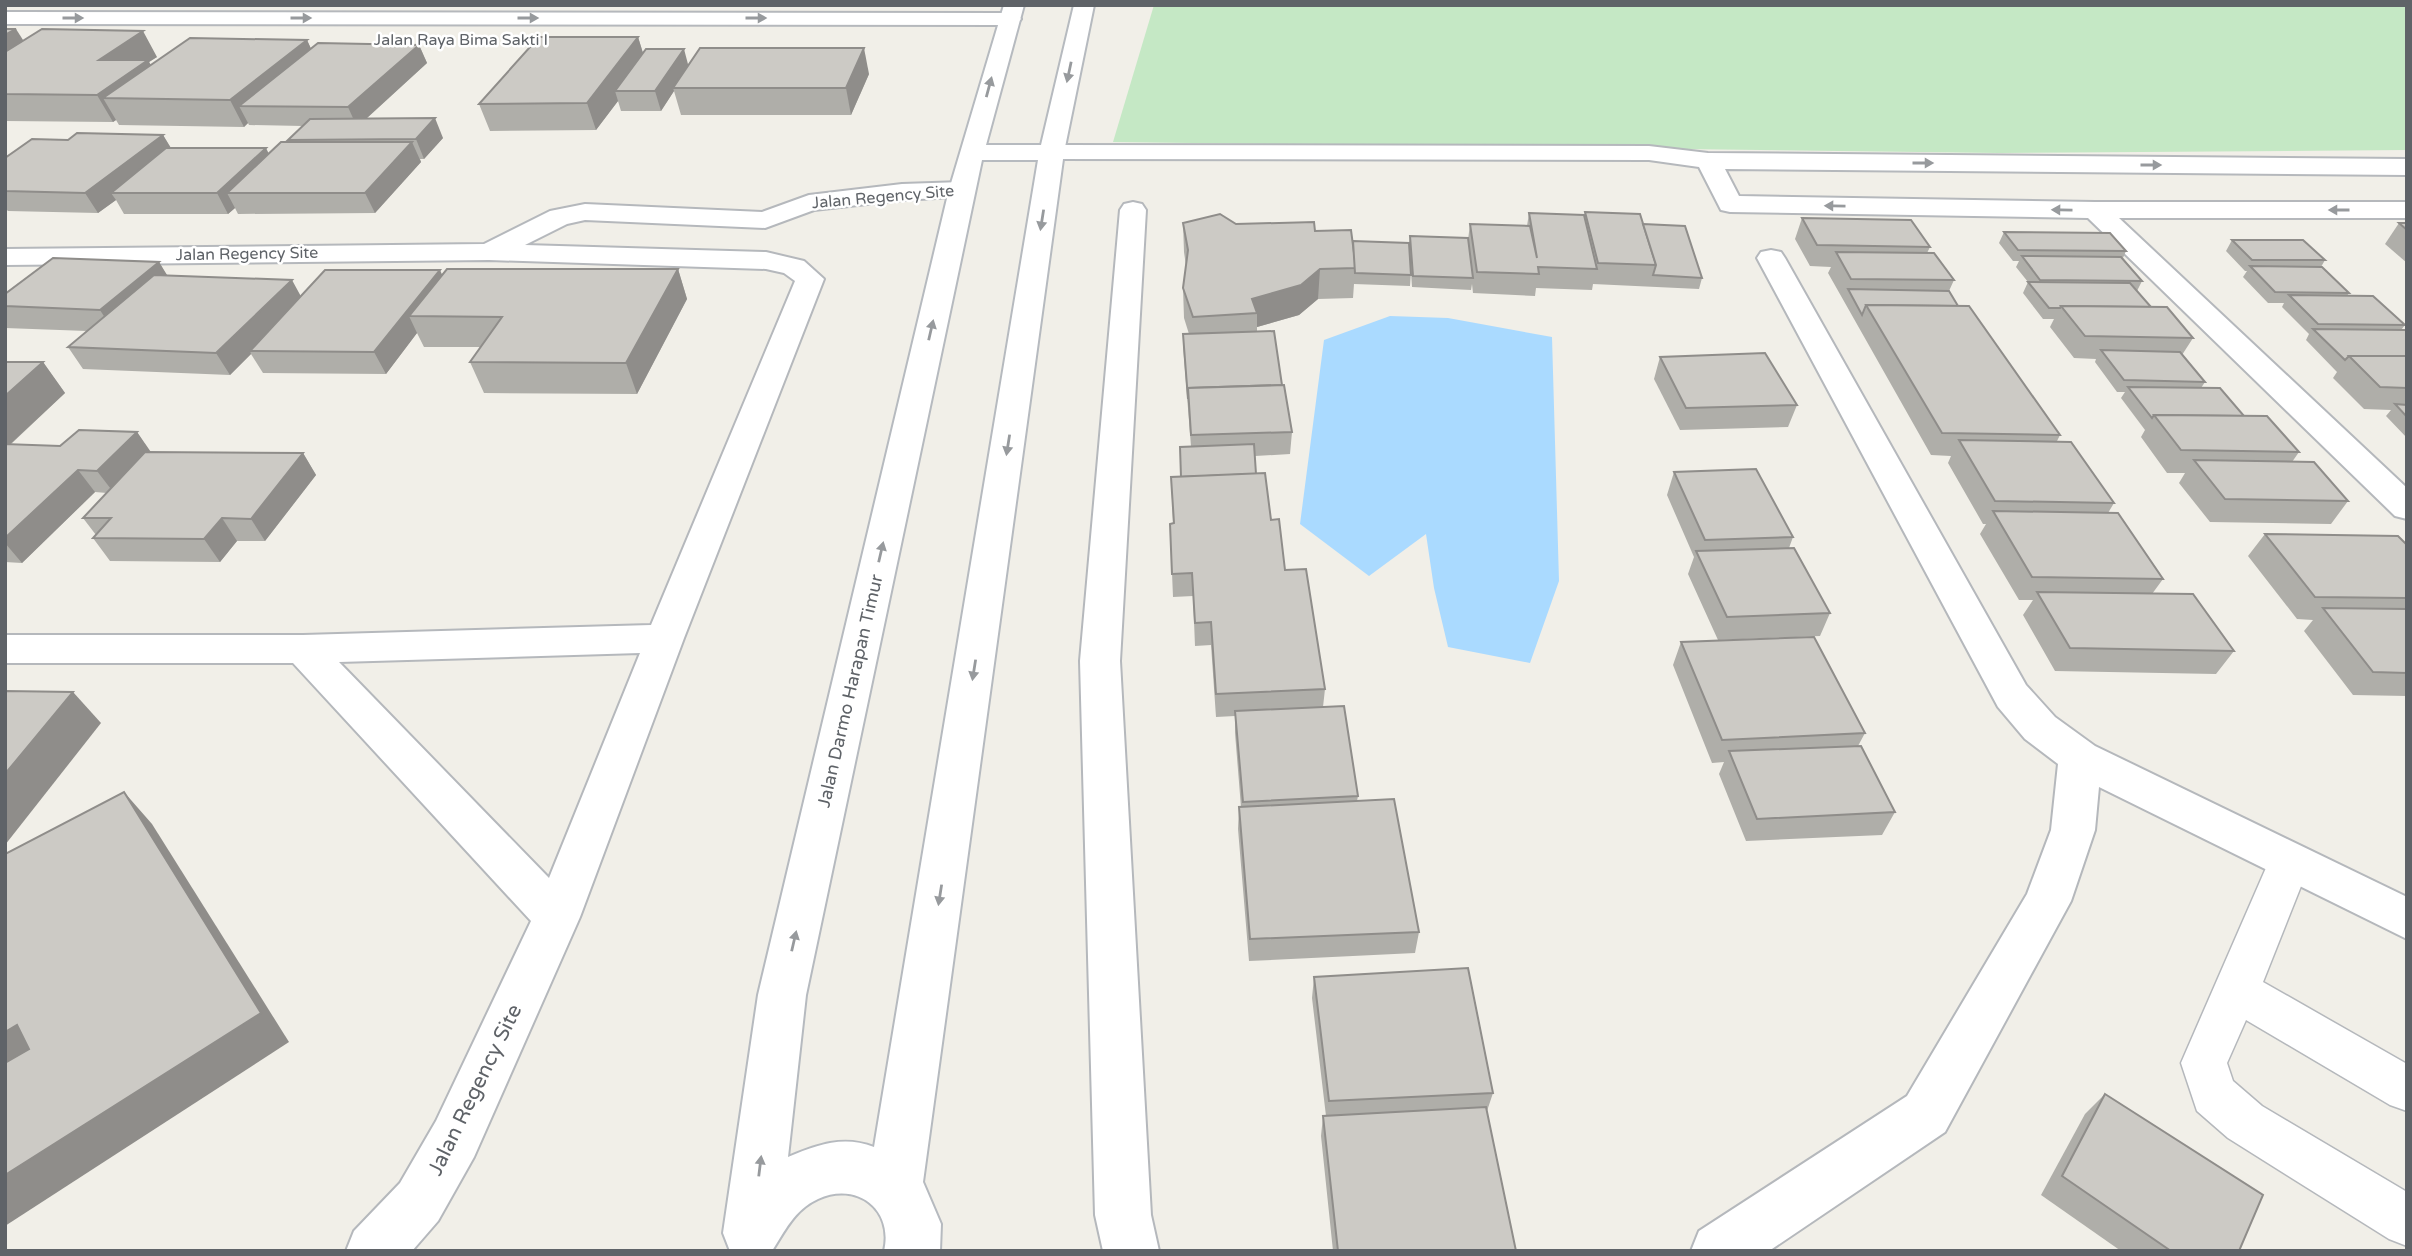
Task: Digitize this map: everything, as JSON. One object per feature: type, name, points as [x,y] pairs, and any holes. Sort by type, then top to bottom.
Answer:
[{"type":"street","points":[[895,1188],[1052,152],[1084,5]]},
{"type":"street","name":"Jalan Raya Bima Sakti I","points":[[5,18],[869,18],[1012,12]]},
{"type":"street","name":"Jalan Darmo Harapan Timur","points":[[749,1242],[782,995],[967,171],[1012,12]]},
{"type":"street","points":[[856,42],[869,18]]},
{"type":"street","name":"Jalan Raya Bima Sakti I","points":[[5,37],[479,40]]},
{"type":"street","points":[[977,43],[1001,44]]},
{"type":"street","name":"Jalan Regency Site","points":[[489,252],[559,217],[585,212],[765,220],[809,203],[902,192],[967,171],[1052,152],[1648,153],[1708,161],[2407,167]]},
{"type":"street","points":[[1708,161],[1730,204],[2095,210],[2407,210]]},
{"type":"street","points":[[1131,1251],[1123,1215],[1100,661],[1133,210]]},
{"type":"street","points":[[2095,210],[2407,508]]},
{"type":"street","points":[[735,259],[765,220]]},
{"type":"street","name":"Jalan Regency Site","points":[[5,257],[489,252],[772,261],[800,267],[810,279],[665,638],[557,917],[455,1139],[419,1202],[374,1251]]},
{"type":"street","points":[[1771,258],[2012,696],[2039,728],[2080,758],[2407,919]]},
{"type":"street","points":[[5,649],[303,649],[665,638]]},
{"type":"street","points":[[303,649],[557,917]]},
{"type":"street","points":[[1719,1251],[1926,1114],[2048,901],[2073,830],[2080,758]]},
{"type":"street","points":[[749,1242],[764,1209],[784,1189],[807,1176],[831,1168],[856,1167],[878,1173],[895,1188],[911,1212],[914,1243],[912,1251]]},
{"type":"lane","points":[[2290,861],[2237,991],[2204,1063],[2214,1095],[2245,1122],[2407,1221]]},
{"type":"lane","points":[[2237,991],[2407,1089]]},
{"type":"green space","points":[[1154,5],[2407,5],[2407,150],[1999,153],[1113,142]]},
{"type":"water","points":[[1390,316],[1448,318],[1552,337],[1559,581],[1530,663],[1448,647],[1434,588],[1426,534],[1369,576],[1300,524],[1324,340]]},
{"type":"building","points":[[5,29],[16,29],[5,35]]},
{"type":"building","points":[[42,29],[143,31],[99,60],[148,60],[97,95],[5,94],[5,52]]},
{"type":"building","points":[[539,37],[638,37],[587,103],[479,104]]},
{"type":"building","points":[[190,38],[307,40],[230,100],[103,98]]},
{"type":"building","points":[[318,43],[419,45],[348,107],[239,106]]},
{"type":"building","points":[[700,48],[864,48],[846,88],[673,88]]},
{"type":"building","points":[[646,49],[684,49],[655,91],[615,91]]},
{"type":"building","points":[[435,118],[416,139],[288,140],[310,119]]},
{"type":"building","points":[[77,133],[163,135],[85,193],[5,191],[5,158],[32,139],[68,140]]},
{"type":"building","points":[[281,142],[412,142],[365,193],[227,193]]},
{"type":"building","points":[[166,148],[266,148],[217,193],[111,193]]},
{"type":"building","points":[[1585,212],[1640,214],[1656,265],[1598,263]]},
{"type":"building","points":[[1529,213],[1584,215],[1597,269],[1538,267],[1539,274],[1477,272],[1470,224],[1530,226],[1537,258]]},
{"type":"building","points":[[1220,214],[1236,224],[1314,222],[1315,231],[1351,230],[1356,268],[1320,269],[1301,285],[1252,299],[1257,313],[1193,317],[1183,288],[1188,250],[1183,223]]},
{"type":"building","points":[[1802,218],[1911,220],[1930,247],[1817,245]]},
{"type":"building","points":[[1643,224],[1685,226],[1702,278],[1653,275],[1656,265]]},
{"type":"building","points":[[2004,232],[2110,233],[2126,251],[2018,250]]},
{"type":"building","points":[[1410,236],[1468,238],[1473,278],[1413,276]]},
{"type":"building","points":[[2232,240],[2303,240],[2325,260],[2252,260]]},
{"type":"building","points":[[1353,241],[1409,243],[1411,275],[1355,273]]},
{"type":"building","points":[[1836,252],[1934,253],[1954,280],[1851,279]]},
{"type":"building","points":[[2022,256],[2121,257],[2142,281],[2040,280]]},
{"type":"building","points":[[53,258],[159,262],[100,310],[5,306],[5,294]]},
{"type":"building","points":[[2250,266],[2322,267],[2349,293],[2275,292]]},
{"type":"building","points":[[447,269],[678,269],[626,363],[470,362],[502,317],[409,316]]},
{"type":"building","points":[[325,270],[440,270],[374,352],[250,351]]},
{"type":"building","points":[[154,275],[292,280],[216,353],[68,347]]},
{"type":"building","points":[[2028,282],[2130,283],[2151,307],[2049,308]]},
{"type":"building","points":[[1848,289],[1949,291],[1958,306],[1866,305],[1862,315]]},
{"type":"building","points":[[2289,295],[2373,296],[2405,325],[2318,324]]},
{"type":"building","points":[[1866,305],[1969,306],[2060,435],[1942,433]]},
{"type":"building","points":[[2061,306],[2167,307],[2193,338],[2085,336]]},
{"type":"building","points":[[2313,329],[2405,330],[2407,356],[2349,356],[2345,360]]},
{"type":"building","points":[[1274,331],[1282,385],[1188,388],[1188,399],[1183,334]]},
{"type":"building","points":[[2101,350],[2180,352],[2205,382],[2124,380]]},
{"type":"building","points":[[1765,353],[1797,405],[1686,408],[1660,357]]},
{"type":"building","points":[[2349,356],[2407,356],[2407,388],[2380,387]]},
{"type":"building","points":[[5,362],[43,362],[5,396]]},
{"type":"building","points":[[1284,385],[1292,432],[1191,435],[1188,388]]},
{"type":"building","points":[[2128,387],[2220,388],[2244,416],[2154,415],[2152,418]]},
{"type":"building","points":[[2395,404],[2407,405],[2407,417]]},
{"type":"building","points":[[2154,415],[2267,416],[2299,452],[2181,450]]},
{"type":"building","points":[[79,430],[137,432],[97,471],[78,470],[5,538],[5,444],[60,446]]},
{"type":"building","points":[[1959,440],[2071,442],[2114,503],[1995,501]]},
{"type":"building","points":[[1254,444],[1256,474],[1181,477],[1180,447]]},
{"type":"building","points":[[145,452],[303,453],[251,519],[222,518],[204,539],[93,538],[111,518],[83,518]]},
{"type":"building","points":[[2194,460],[2314,462],[2348,501],[2225,499]]},
{"type":"building","points":[[1756,469],[1793,537],[1705,540],[1674,472]]},
{"type":"building","points":[[1265,473],[1271,520],[1279,519],[1285,570],[1306,569],[1325,689],[1216,694],[1211,622],[1195,623],[1192,573],[1172,574],[1170,524],[1174,523],[1171,477]]},
{"type":"building","points":[[1993,511],[2118,513],[2163,579],[2032,577]]},
{"type":"building","points":[[2265,534],[2398,536],[2407,545],[2407,598],[2315,597]]},
{"type":"building","points":[[1794,548],[1830,613],[1727,617],[1696,551]]},
{"type":"building","points":[[2037,592],[2193,594],[2234,651],[2070,648]]},
{"type":"building","points":[[2323,608],[2407,609],[2407,673],[2373,672]]},
{"type":"building","points":[[1814,637],[1865,733],[1722,740],[1681,642]]},
{"type":"building","points":[[5,691],[73,692],[5,774]]},
{"type":"building","points":[[1344,706],[1358,796],[1243,802],[1235,711]]},
{"type":"building","points":[[1861,746],[1895,812],[1757,819],[1729,751]]},
{"type":"building","points":[[124,792],[261,1013],[5,1175],[5,1063],[29,1049],[17,1025],[5,1032],[5,854]]},
{"type":"building","points":[[1394,799],[1419,932],[1250,939],[1239,807]]},
{"type":"building","points":[[1468,968],[1493,1093],[1329,1101],[1314,977]]},
{"type":"building","points":[[2105,1094],[2263,1195],[2239,1251],[2171,1251],[2062,1176]]},
{"type":"building","points":[[1486,1107],[1516,1251],[1338,1251],[1323,1116]]}]
